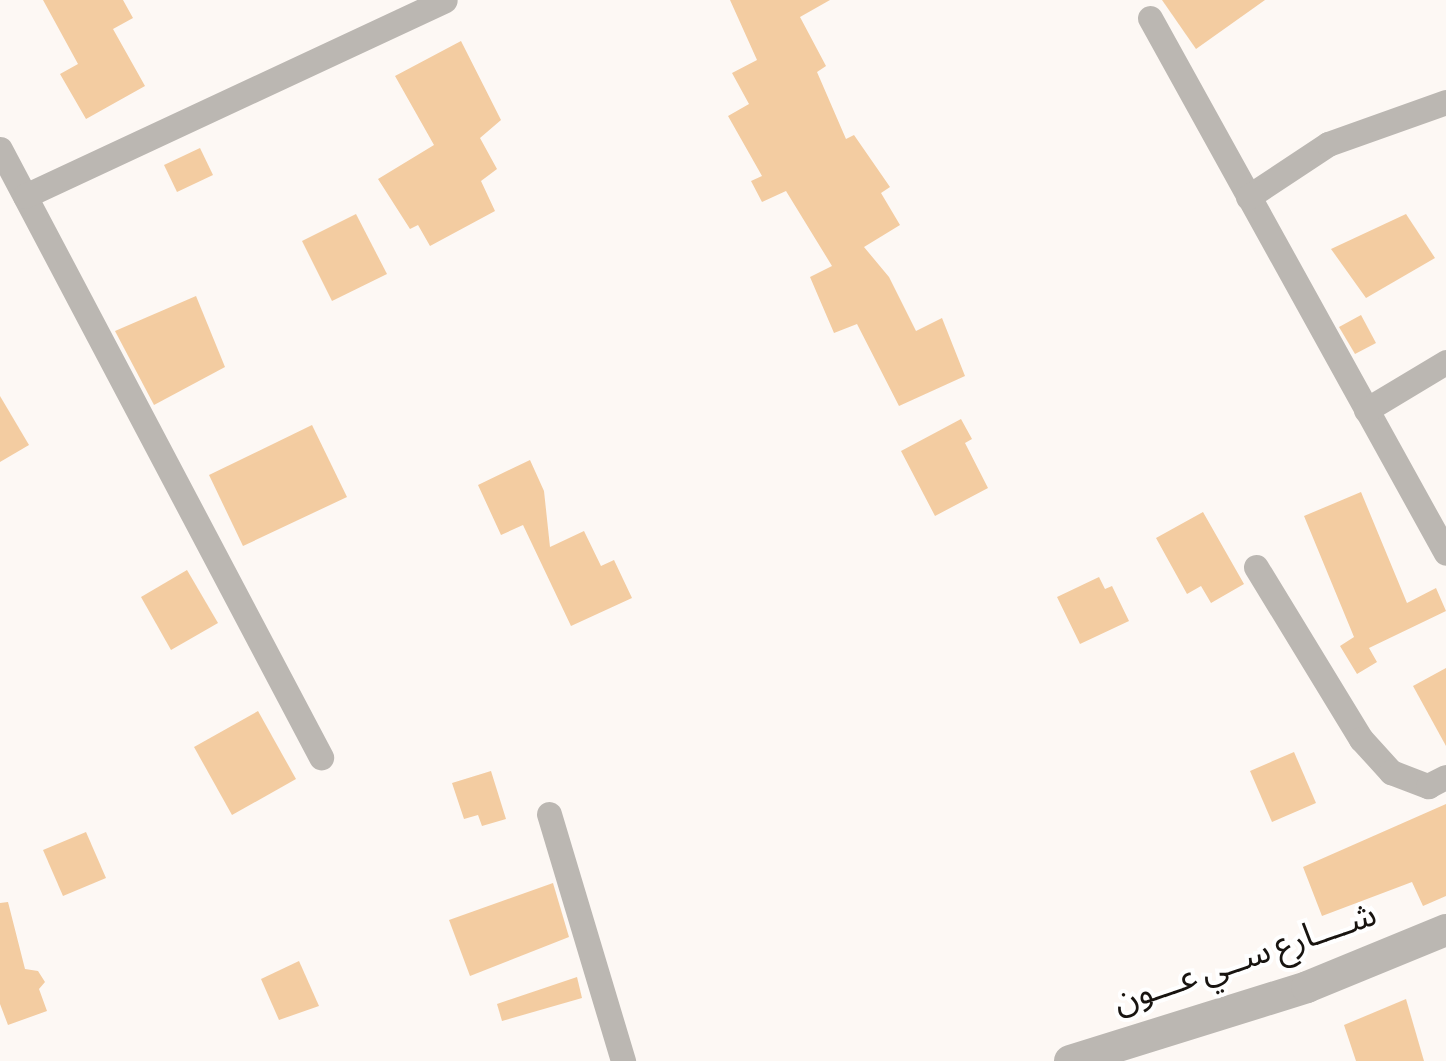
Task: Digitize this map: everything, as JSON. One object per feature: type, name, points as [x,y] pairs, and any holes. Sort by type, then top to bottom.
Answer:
[{"type":"street","points":[[25,196],[445,0]]},
{"type":"street","points":[[1150,18],[1446,554]]},
{"type":"street","points":[[1248,198],[1328,144],[1446,102]]},
{"type":"street","points":[[0,148],[321,758]]},
{"type":"street","points":[[1366,410],[1446,362]]},
{"type":"street","points":[[1256,567],[1360,739],[1391,772],[1428,786],[1446,778]]},
{"type":"street","points":[[549,814],[623,1061]]},
{"type":"street","name":"شــــارع ســي عـــون","points":[[1070,1061],[1307,987],[1446,930]]},
{"type":"building","points":[[43,0],[123,0],[133,18],[113,29],[145,86],[86,119],[60,74],[78,64]]},
{"type":"building","points":[[730,0],[830,0],[800,17],[826,66],[817,72],[846,139],[854,135],[890,187],[881,193],[900,225],[864,247],[889,277],[916,331],[942,318],[965,376],[899,406],[857,324],[834,333],[810,277],[832,266],[786,191],[762,202],[751,181],[762,176],[728,116],[749,104],[732,73],[757,60]]},
{"type":"building","points":[[1162,0],[1265,0],[1196,49]]},
{"type":"building","points":[[461,41],[501,120],[480,138],[497,169],[481,181],[495,211],[430,246],[418,225],[410,229],[378,179],[434,145],[395,76]]},
{"type":"building","points":[[200,148],[213,175],[177,192],[164,165]]},
{"type":"building","points":[[356,214],[387,274],[332,301],[302,241]]},
{"type":"building","points":[[1406,214],[1435,258],[1366,298],[1331,249]]},
{"type":"building","points":[[196,296],[225,367],[154,405],[115,331]]},
{"type":"building","points":[[1361,315],[1376,343],[1355,354],[1339,327]]},
{"type":"building","points":[[0,396],[29,445],[0,462]]},
{"type":"building","points":[[961,419],[972,439],[965,443],[988,488],[935,516],[901,451]]},
{"type":"building","points":[[312,425],[347,497],[243,546],[209,475]]},
{"type":"building","points":[[530,460],[544,491],[550,547],[584,531],[601,566],[614,560],[632,598],[571,626],[523,525],[501,535],[478,485]]},
{"type":"building","points":[[1361,492],[1407,603],[1436,588],[1446,611],[1369,648],[1377,662],[1357,674],[1340,646],[1354,637],[1304,516]]},
{"type":"building","points":[[1203,512],[1244,584],[1211,603],[1201,586],[1187,594],[1156,538]]},
{"type":"building","points":[[187,570],[218,623],[171,650],[141,597]]},
{"type":"building","points":[[1099,577],[1105,589],[1112,586],[1129,621],[1080,644],[1057,597]]},
{"type":"building","points":[[1446,668],[1446,746],[1413,686]]},
{"type":"building","points":[[258,711],[296,779],[232,815],[194,747]]},
{"type":"building","points":[[1294,752],[1316,803],[1272,822],[1250,771]]},
{"type":"building","points":[[491,771],[506,819],[482,826],[478,815],[464,819],[452,783]]},
{"type":"building","points":[[1446,804],[1446,896],[1423,906],[1412,882],[1322,916],[1303,867]]},
{"type":"building","points":[[86,832],[106,878],[63,896],[43,850]]},
{"type":"building","points":[[553,883],[569,937],[470,976],[449,920]]},
{"type":"building","points":[[8,902],[25,969],[38,971],[45,982],[39,989],[47,1011],[8,1025],[0,1004],[0,903]]},
{"type":"building","points":[[299,961],[319,1006],[279,1020],[261,979]]},
{"type":"building","points":[[577,977],[582,998],[502,1021],[497,1004]]},
{"type":"building","points":[[1406,999],[1424,1061],[1356,1061],[1344,1025]]}]
